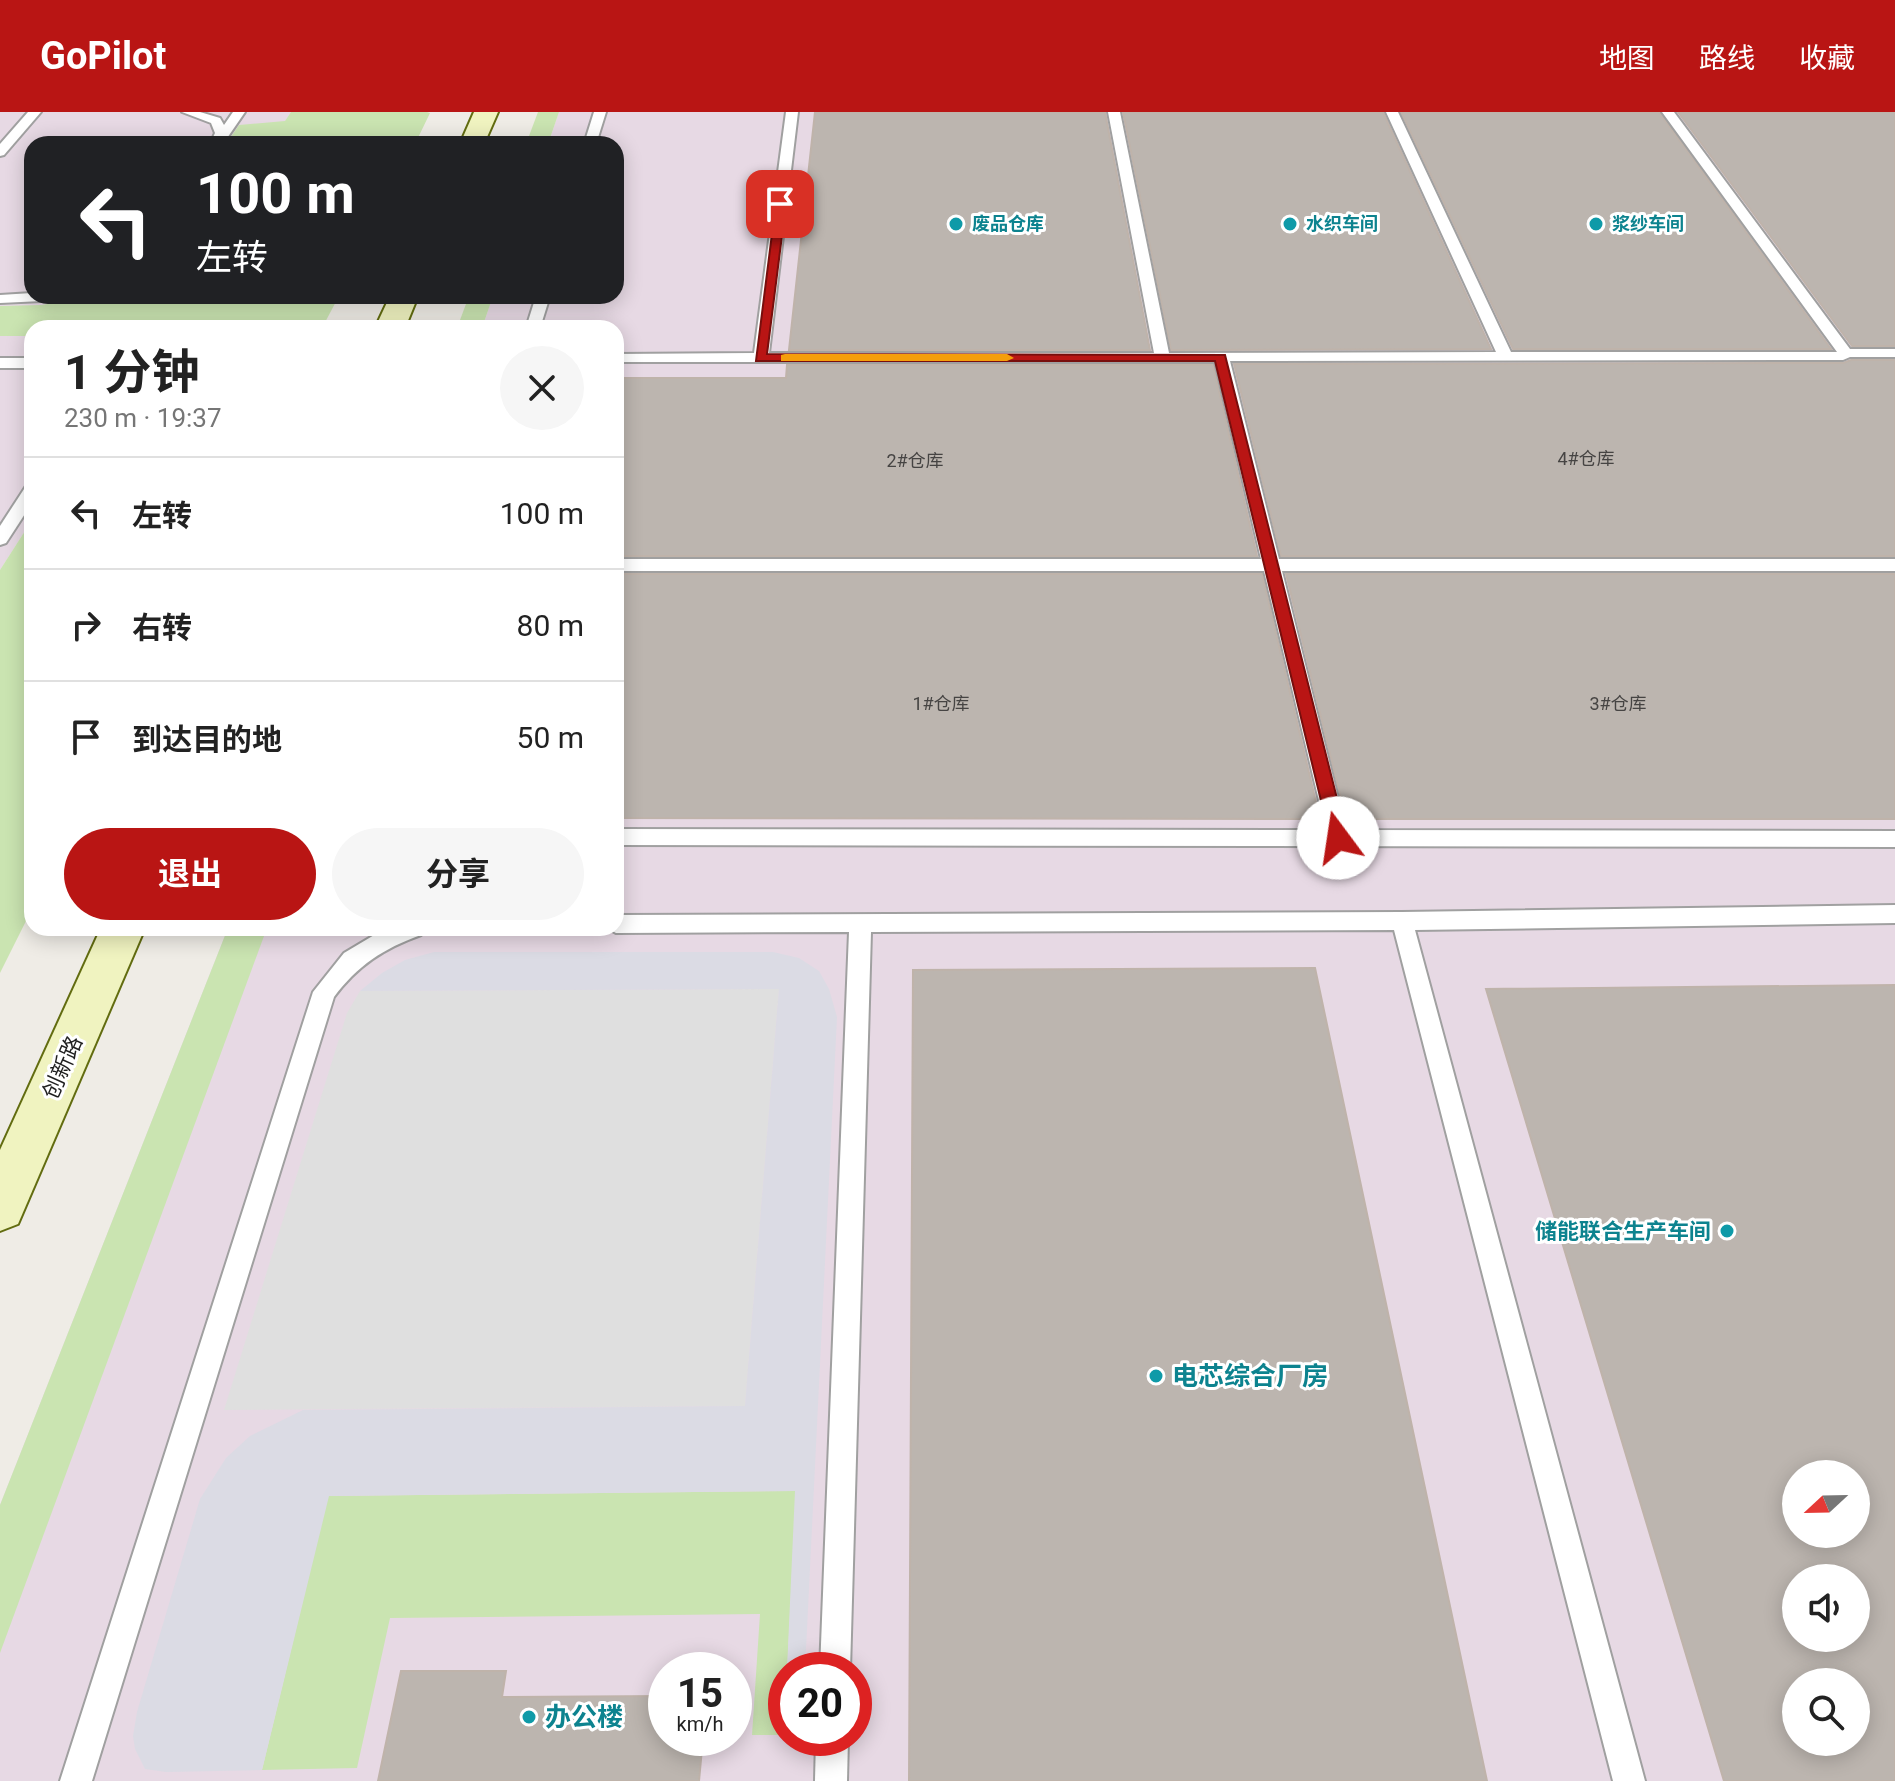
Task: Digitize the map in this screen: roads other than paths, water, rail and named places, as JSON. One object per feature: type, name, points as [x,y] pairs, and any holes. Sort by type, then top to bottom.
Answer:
[{"type":"main road","points":[[476,136],[486,112]]},
{"type":"main road","name":"创新路","points":[[0,1206],[119,936]]},
{"type":"lane","points":[[0,152],[35,112]]},
{"type":"lane","points":[[188,112],[216,121],[220,136]]},
{"type":"lane","points":[[222,136],[239,112]]},
{"type":"lane","points":[[592,136],[600,112]]},
{"type":"lane","points":[[761,358],[792,112]]},
{"type":"lane","points":[[1114,112],[1162,357]]},
{"type":"lane","points":[[1392,112],[1506,357]]},
{"type":"lane","points":[[1668,112],[1846,353]]},
{"type":"lane","points":[[0,299],[24,298]]},
{"type":"lane","points":[[624,358],[1828,357],[1846,353],[1895,353]]},
{"type":"lane","points":[[1221,357],[1338,838]]},
{"type":"lane","points":[[0,363],[24,363]]},
{"type":"lane","points":[[0,539],[24,502]]},
{"type":"lane","points":[[624,565],[1895,565]]},
{"type":"lane","points":[[624,837],[1895,839]]},
{"type":"lane","points":[[624,924],[1402,921],[1895,914]]},
{"type":"lane","points":[[1402,921],[1629,1781]]},
{"type":"lane","points":[[836,1652],[860,924]]},
{"type":"lane","points":[[76,1781],[324,992],[342,968],[388,936]]},
{"type":"lane","points":[[831,1781],[832,1756]]},
{"type":"place","name":"废品仓库","points":[[956,224]]},
{"type":"place","name":"水织车间","points":[[1290,224]]},
{"type":"place","name":"浆纱车间","points":[[1596,224]]},
{"type":"place","name":"储能联合生产车间","points":[[1727,1231]]},
{"type":"place","name":"电芯综合厂房","points":[[1156,1376]]},
{"type":"place","name":"办公楼","points":[[529,1717]]}]
